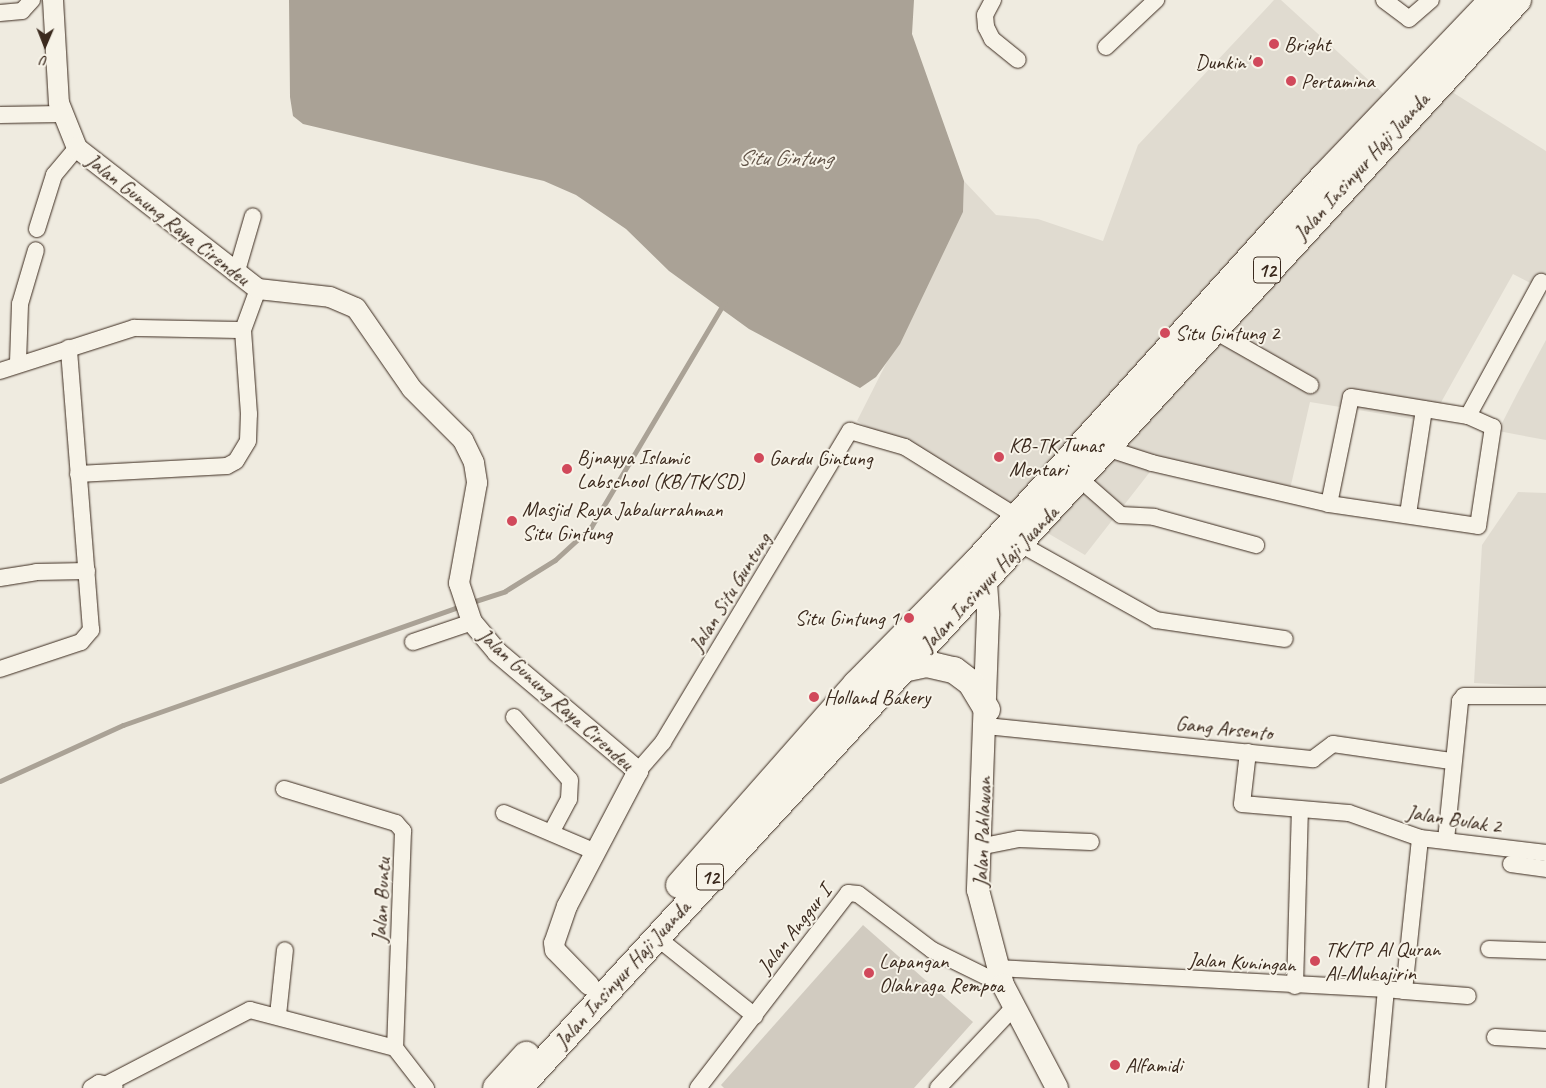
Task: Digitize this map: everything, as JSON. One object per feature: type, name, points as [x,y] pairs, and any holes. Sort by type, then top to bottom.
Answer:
[{"type":"highway","name":"Jalan Insinyur Haji Juanda","points":[[519,1088],[655,936],[903,669],[982,572],[1016,516],[1324,176],[1492,0]]},
{"type":"highway","name":"Jalan Insinyur Haji Juanda","points":[[496,1088],[589,986],[856,684],[982,572],[1022,545],[1110,449],[1213,330],[1518,0]]},
{"type":"highway","points":[[903,669],[927,664],[954,670],[971,683],[987,718]]},
{"type":"main road","name":"Jalan Pahlawan","points":[[982,572],[987,718],[978,890],[1000,977],[1057,1088]]},
{"type":"street","points":[[0,13],[22,11],[32,0]]},
{"type":"street","name":"Jalan Gunung Raya Cirendeu","points":[[53,0],[61,114],[77,148],[236,274],[258,289],[330,297],[356,308],[412,389],[463,440],[474,463],[477,483],[461,566],[462,594],[470,619],[497,652],[638,771],[596,852],[554,943],[554,950],[589,986]]},
{"type":"street","points":[[992,0],[985,15],[986,27],[992,39],[1018,60]]},
{"type":"street","points":[[1106,47],[1156,0]]},
{"type":"street","points":[[1384,0],[1409,19],[1431,0]]},
{"type":"street","points":[[0,115],[61,114]]},
{"type":"street","points":[[37,229],[54,175],[77,148]]},
{"type":"street","points":[[236,274],[246,226],[253,216]]},
{"type":"street","points":[[18,362],[20,304],[36,250]]},
{"type":"street","points":[[1468,416],[1540,282]]},
{"type":"street","points":[[78,474],[227,466],[236,461],[248,441],[249,414],[243,330],[258,289]]},
{"type":"street","points":[[0,371],[18,362],[134,328],[243,330]]},
{"type":"street","points":[[1213,330],[1310,385]]},
{"type":"street","points":[[0,669],[88,638],[91,625],[69,348]]},
{"type":"street","points":[[1110,449],[1152,464],[1328,504],[1408,514],[1475,527],[1480,523],[1495,430],[1468,416],[1351,397],[1328,504]]},
{"type":"street","points":[[1408,514],[1424,409]]},
{"type":"street","name":"Jalan Situ Guntung","points":[[638,771],[663,742],[850,431],[905,448],[1016,516]]},
{"type":"street","points":[[1081,480],[1121,515],[1154,518],[1256,545]]},
{"type":"street","points":[[1022,545],[1156,620],[1285,638]]},
{"type":"street","points":[[0,578],[36,572],[87,571]]},
{"type":"street","points":[[413,642],[470,619]]},
{"type":"street","points":[[1446,840],[1451,761],[1457,707],[1464,696],[1546,696]]},
{"type":"street","points":[[514,717],[570,780],[569,799],[551,833]]},
{"type":"street","name":"Gang Arsento","points":[[987,718],[1314,759],[1333,744],[1451,761]]},
{"type":"street","name":"Jalan Bulak 2","points":[[1248,752],[1242,804],[1300,812],[1357,815],[1420,838],[1546,853]]},
{"type":"street","name":"Jalan Buntu","points":[[284,789],[396,822],[402,831],[395,1048]]},
{"type":"street","points":[[1295,986],[1300,812]]},
{"type":"street","points":[[504,813],[596,852]]},
{"type":"street","points":[[1404,991],[1420,838]]},
{"type":"street","points":[[979,847],[1019,839],[1091,842]]},
{"type":"street","points":[[1511,864],[1546,869]]},
{"type":"street","name":"Jalan Anggur I","points":[[698,1088],[850,892],[932,950],[1000,977]]},
{"type":"street","points":[[655,936],[755,1016]]},
{"type":"street","points":[[1489,949],[1546,951]]},
{"type":"street","points":[[278,1015],[285,950]]},
{"type":"street","name":"Jalan Kuningan","points":[[1000,977],[1386,989],[1468,996]]},
{"type":"street","points":[[1377,1088],[1386,989]]},
{"type":"street","points":[[938,1088],[1014,1007]]},
{"type":"street","points":[[91,1088],[112,1086],[242,1012],[258,1010],[395,1048],[426,1088]]},
{"type":"street","points":[[1495,1037],[1546,1040]]},
{"type":"shaded area","points":[[1274,0],[1281,0],[1386,96],[1414,68],[1546,151],[1546,291],[1513,274],[1430,422],[1310,402],[1288,498],[1256,498],[1153,468],[1085,555],[857,421],[963,212],[964,181],[996,215],[1038,219],[1103,241],[1138,145]]},
{"type":"shaded area","points":[[1546,340],[1546,440],[1498,431],[1518,392]]},
{"type":"shaded area","points":[[1518,492],[1546,493],[1546,687],[1474,683],[1482,545]]},
{"type":"shaded area","name":"Lapangan Olahraga Rempoa","points":[[863,925],[973,1022],[914,1088],[724,1088],[721,1085]]},
{"type":"water","name":"Situ Gintung","points":[[289,0],[914,0],[912,34],[964,181],[963,212],[900,344],[876,377],[860,388],[749,329],[669,271],[626,229],[576,195],[544,181],[303,124],[293,116],[290,97]]},
{"type":"waterway","points":[[469,603],[505,591],[555,560],[591,527],[724,303]]},
{"type":"waterway","points":[[0,781],[123,725],[461,606]]},
{"type":"place","name":"Bright","points":[[1274,44]]},
{"type":"place","name":"Dunkin'","points":[[1258,62]]},
{"type":"place","name":"Pertamina","points":[[1291,81]]},
{"type":"place","name":"Situ Gintung 2","points":[[1165,333]]},
{"type":"place","name":"KB-TK Tunas Mentari","points":[[999,457]]},
{"type":"place","name":"Gardu Gintung","points":[[759,458]]},
{"type":"place","name":"Bjnayya Islamic Labschool (KB/TK/SD)","points":[[567,469]]},
{"type":"place","name":"Masjid Raya Jabalurrahman Situ Gintung","points":[[512,521]]},
{"type":"place","name":"Situ Gintung 1","points":[[909,618]]},
{"type":"place","name":"Holland Bakery","points":[[814,697]]},
{"type":"place","name":"TK/TP Al Quran Al-Muhajirin","points":[[1315,961]]},
{"type":"place","name":"Lapangan Olahraga Rempoa","points":[[869,973]]},
{"type":"place","name":"Alfamidi","points":[[1115,1065]]}]
